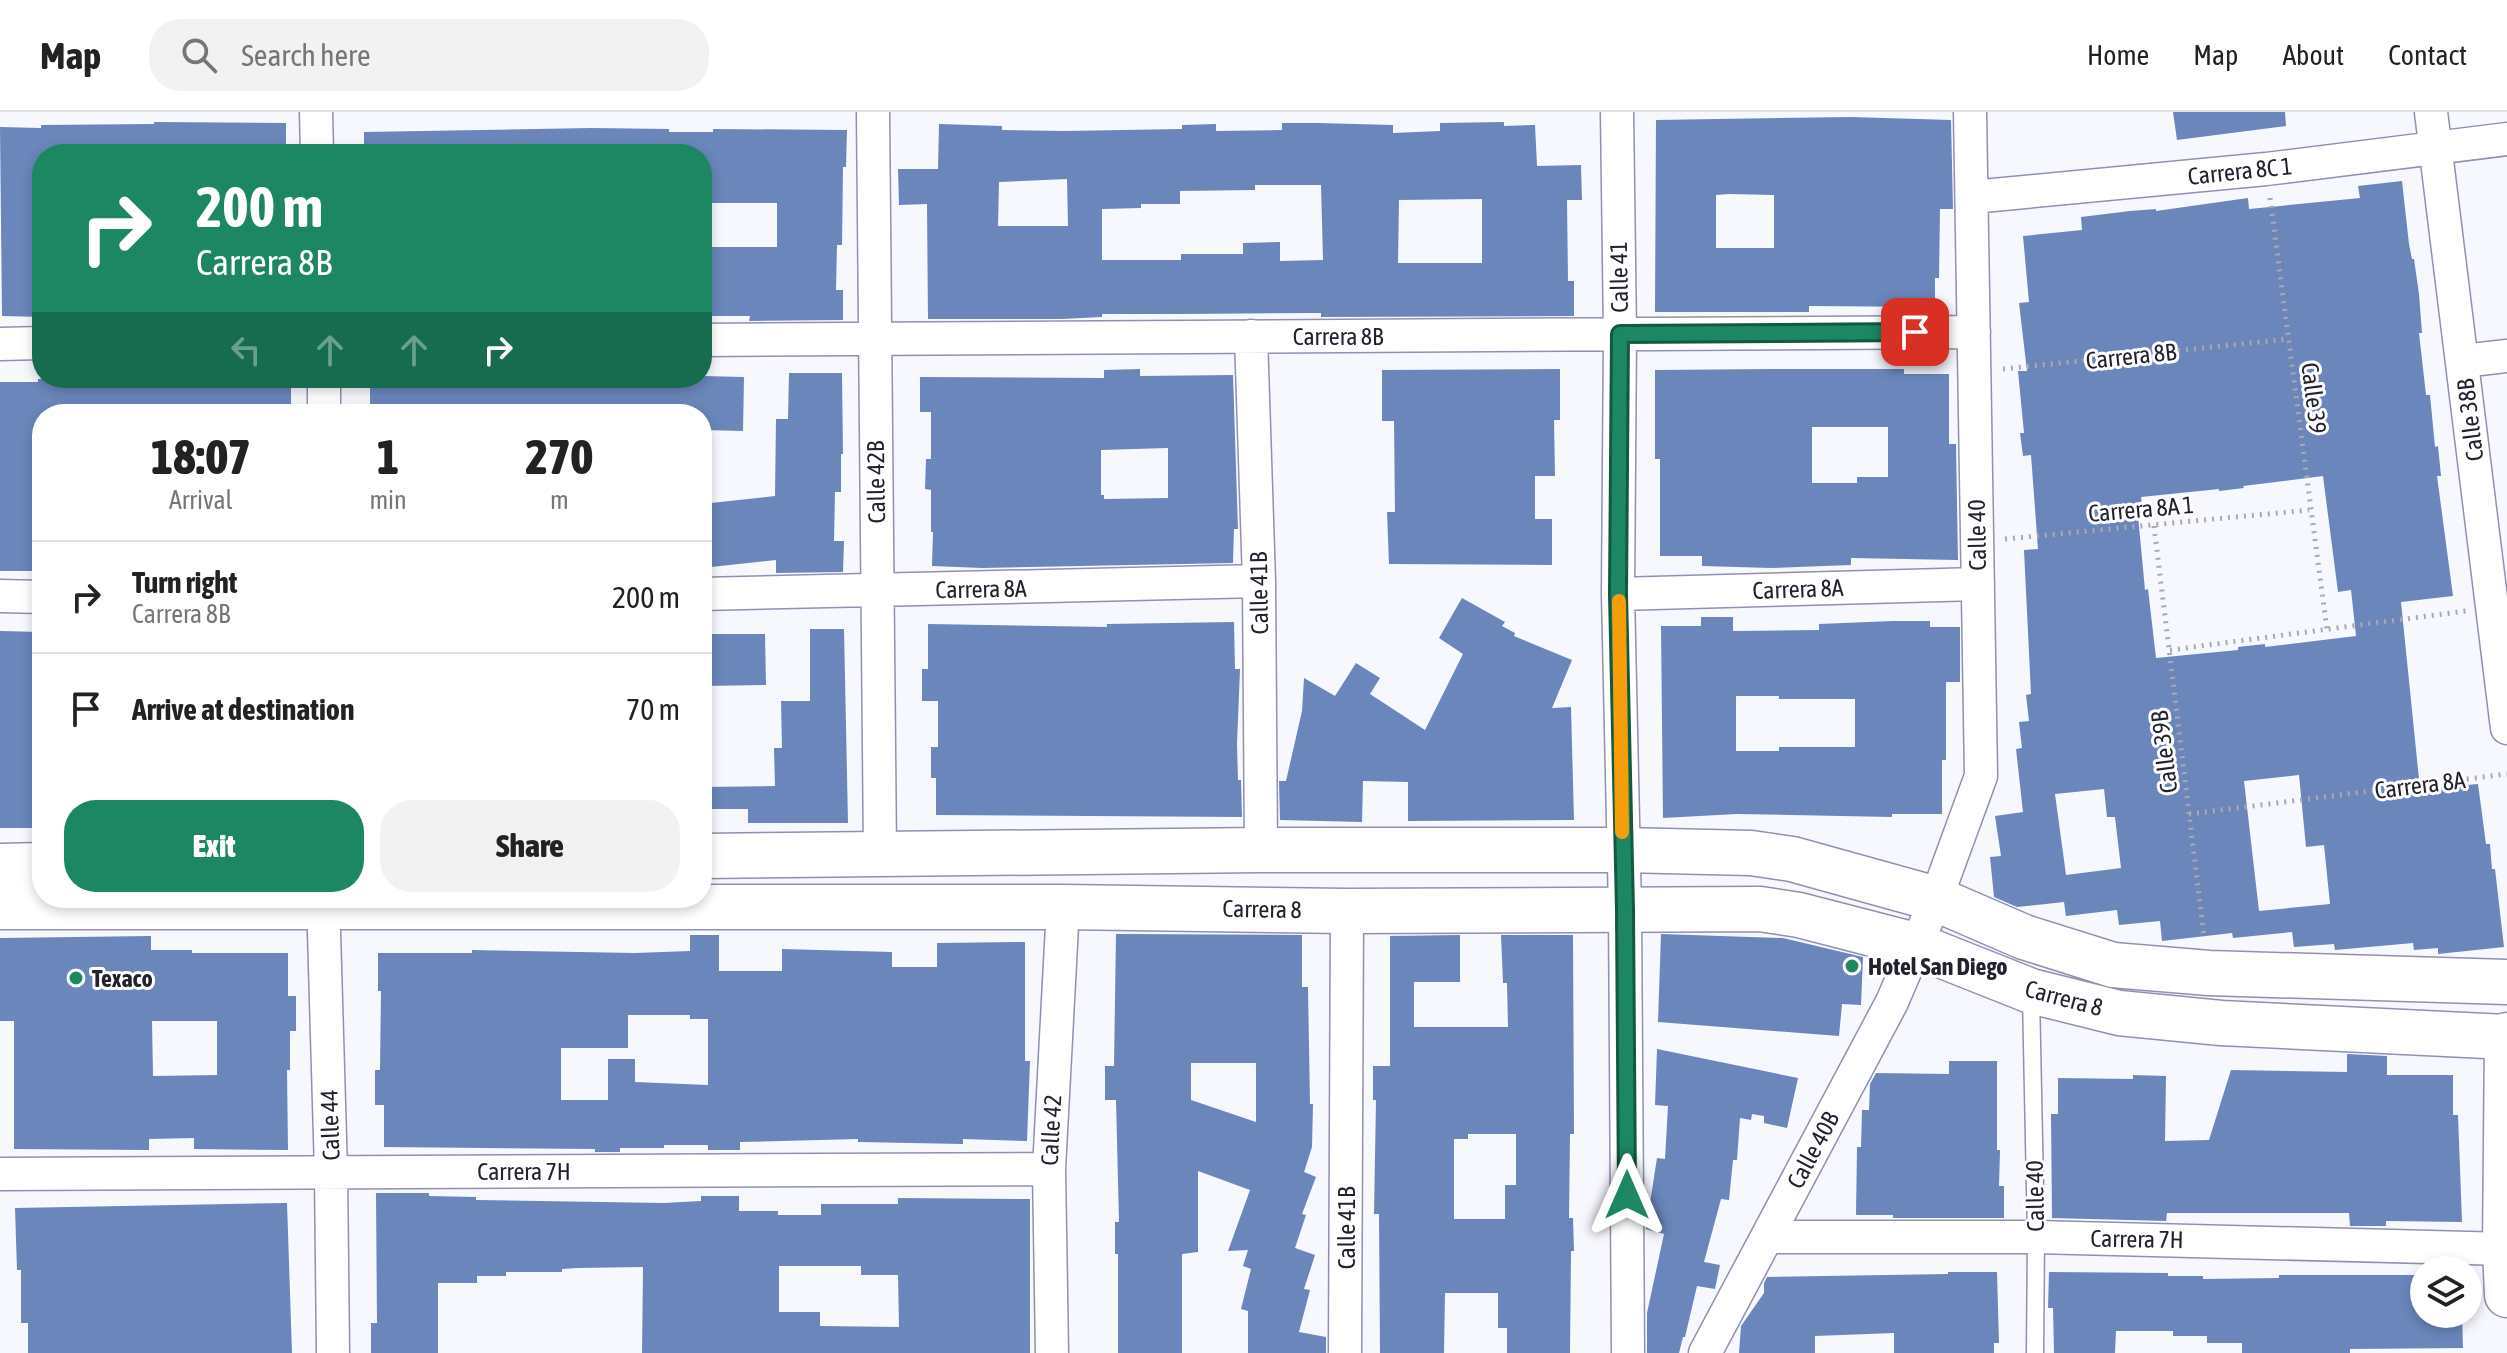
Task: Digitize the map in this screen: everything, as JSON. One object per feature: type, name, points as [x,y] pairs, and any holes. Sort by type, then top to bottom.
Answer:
[{"type":"street","points":[[316,112],[317,144]]},
{"type":"street","name":"Calle 42B","points":[[873,112],[880,853]]},
{"type":"street","name":"Calle 41","points":[[1617,112],[1620,334],[1618,594],[1625,910],[1628,1353]]},
{"type":"street","name":"Calle 40","points":[[1915,945],[1936,899],[1981,776],[1970,112]]},
{"type":"street","name":"Calle 38B","points":[[2431,112],[2507,728]]},
{"type":"street","name":"Carrera 8C 1","points":[[1972,197],[2266,169],[2507,139]]},
{"type":"street","name":"Carrera 8B","points":[[712,340],[1974,332]]},
{"type":"street","name":"Calle 41B","points":[[1251,336],[1259,581],[1261,850]]},
{"type":"street","points":[[0,344],[32,343]]},
{"type":"street","points":[[2463,361],[2507,356]]},
{"type":"street","name":"Carrera 8A","points":[[712,594],[1259,581]]},
{"type":"street","name":"Carrera 8A","points":[[1618,594],[1978,584]]},
{"type":"street","points":[[0,596],[32,597]]},
{"type":"street","name":"Carrera 8","points":[[712,856],[1261,850],[1751,853],[1792,859],[1936,899],[2024,937],[2113,965],[2209,973],[2507,982]]},
{"type":"street","points":[[0,866],[32,865]]},
{"type":"street","name":"Carrera 8","points":[[712,905],[1347,911],[1760,909],[1799,915],[1915,945],[2031,991],[2119,1013],[2221,1023],[2507,1036]]},
{"type":"street","name":"Carrera 8","points":[[0,907],[32,907]]},
{"type":"street","name":"Calle 42","points":[[1052,1353],[1049,1169],[1063,907]]},
{"type":"street","name":"Calle 44","points":[[323,908],[333,1353]]},
{"type":"street","name":"Calle 41B","points":[[1345,1353],[1347,911]]},
{"type":"street","name":"Calle 40B","points":[[1705,1353],[1892,1002],[1915,945]]},
{"type":"street","points":[[2507,1036],[2507,1295]]},
{"type":"street","name":"Carrera 7H","points":[[0,1174],[1049,1169]]},
{"type":"street","name":"Carrera 7H","points":[[1767,1237],[2036,1237],[2506,1249]]},
{"type":"lane","name":"Calle 40","points":[[2031,991],[2035,1353]]},
{"type":"path","name":"Calle 39","points":[[2266,169],[2327,630]]},
{"type":"path","name":"Carrera 8B","points":[[1974,372],[2288,339]]},
{"type":"path","name":"Carrera 8A 1","points":[[1976,542],[2309,510]]},
{"type":"path","name":"Calle 39B","points":[[2154,526],[2209,973]]},
{"type":"path","points":[[2170,650],[2493,607]]},
{"type":"path","name":"Carrera 8A","points":[[2189,814],[2507,774]]},
{"type":"building","points":[[2173,112],[2285,112],[2286,126],[2177,140]]},
{"type":"building","points":[[1851,117],[1951,120],[1953,209],[1940,209],[1939,278],[1935,278],[1935,307],[1809,306],[1809,312],[1655,312],[1656,120]],"holes":[[[1716,195],[1774,195],[1774,248],[1716,248]]]},
{"type":"building","points":[[286,123],[286,144],[32,144],[32,317],[2,316],[0,127]]},
{"type":"building","points":[[1282,123],[1318,123],[1393,125],[1393,133],[1440,131],[1440,123],[1535,125],[1537,166],[1581,165],[1582,200],[1567,200],[1568,281],[1574,281],[1574,316],[1102,314],[1102,317],[1061,319],[928,319],[927,204],[899,205],[898,169],[938,169],[939,124],[1002,126],[1002,130],[1064,131],[1182,129],[1182,125],[1216,124],[1216,131],[1282,130]],"holes":[[[1067,179],[1068,226],[998,226],[999,182]],[[1255,185],[1321,185],[1323,260],[1280,261],[1280,242],[1243,243],[1243,254],[1181,254],[1181,260],[1102,260],[1102,209],[1141,208],[1141,204],[1180,204],[1180,191],[1255,190]],[[1482,199],[1482,263],[1398,263],[1399,200]]]},
{"type":"building","points":[[592,128],[669,129],[669,132],[713,132],[713,129],[847,130],[842,245],[837,245],[836,290],[843,290],[843,320],[749,321],[750,316],[712,316],[712,247],[777,247],[777,203],[712,203],[712,144],[364,144],[364,132]]},
{"type":"building","points":[[2402,181],[2409,244],[2419,294],[2422,333],[2419,333],[2426,395],[2430,395],[2435,447],[2438,446],[2441,476],[2437,476],[2453,596],[2401,602],[2420,789],[2478,784],[2486,844],[2490,844],[2492,869],[2495,869],[2504,947],[2438,954],[2438,948],[2414,950],[2413,943],[2335,950],[2334,944],[2294,947],[2292,932],[2233,938],[2232,933],[2162,941],[2160,921],[2119,925],[2117,910],[2066,916],[2064,902],[2017,907],[1994,897],[1990,857],[2001,856],[1995,816],[2023,812],[2016,749],[2022,748],[2019,722],[2029,721],[2026,695],[2031,694],[2024,550],[2038,549],[2031,455],[2023,456],[2020,433],[2024,433],[2018,371],[2027,371],[2019,303],[2029,302],[2023,236],[2082,230],[2081,217],[2130,211],[2156,211],[2248,198],[2249,209],[2360,198],[2358,186]],"holes":[[[2323,476],[2338,592],[2351,590],[2356,636],[2156,658],[2148,589],[2145,590],[2137,505],[2142,504],[2141,497],[2219,491]],[[2299,775],[2306,847],[2324,845],[2330,904],[2259,911],[2244,781]],[[2104,789],[2107,817],[2115,817],[2121,868],[2066,875],[2055,794]]]},
{"type":"building","points":[[1140,369],[1140,376],[1233,375],[1238,529],[1234,529],[1233,563],[982,568],[932,566],[931,490],[925,489],[926,459],[931,459],[931,412],[920,412],[920,377],[1104,378],[1104,370]],"holes":[[[1168,448],[1168,498],[1104,499],[1101,495],[1101,450]]]},
{"type":"building","points":[[1560,369],[1560,420],[1554,420],[1555,476],[1535,476],[1535,519],[1552,519],[1552,565],[1389,564],[1387,512],[1395,512],[1394,421],[1382,421],[1382,370]]},
{"type":"building","points":[[1904,369],[1904,374],[1949,374],[1949,444],[1956,444],[1958,560],[1851,558],[1851,565],[1771,568],[1702,566],[1702,556],[1660,556],[1660,459],[1655,459],[1655,370]],"holes":[[[1812,427],[1888,427],[1888,477],[1857,477],[1857,483],[1812,483]]]},
{"type":"building","points":[[789,373],[842,373],[843,454],[841,492],[835,492],[834,541],[844,541],[843,572],[776,573],[776,560],[712,567],[712,503],[775,496],[776,419],[788,419]]},
{"type":"building","points":[[712,376],[744,377],[743,431],[712,430],[712,404],[370,404],[370,388],[712,388]]},
{"type":"building","points":[[0,382],[32,382],[32,388],[291,388],[291,404],[32,404],[32,571],[0,571]]},
{"type":"building","points":[[1462,598],[1505,622],[1502,626],[1515,633],[1514,636],[1572,660],[1552,708],[1571,707],[1574,820],[1408,821],[1408,782],[1363,781],[1362,822],[1280,820],[1279,781],[1286,781],[1302,711],[1304,678],[1335,696],[1356,663],[1380,678],[1370,694],[1425,730],[1463,654],[1439,638]]},
{"type":"building","points":[[1701,617],[1733,617],[1733,631],[1819,630],[1819,624],[1893,621],[1930,621],[1930,627],[1960,627],[1960,682],[1946,682],[1942,814],[1892,814],[1892,817],[1736,814],[1663,818],[1661,626],[1701,626]],"holes":[[[1736,696],[1779,696],[1779,699],[1855,699],[1855,747],[1779,747],[1779,751],[1736,751]]]},
{"type":"building","points":[[1234,622],[1235,669],[1240,669],[1237,744],[1242,817],[936,815],[936,778],[931,778],[931,747],[938,747],[938,701],[922,701],[922,669],[928,669],[928,624],[1107,627],[1107,624]]},
{"type":"building","points":[[810,629],[844,629],[848,823],[748,823],[748,809],[712,809],[712,787],[775,786],[774,748],[782,748],[781,701],[810,701]]},
{"type":"building","points":[[0,631],[32,632],[32,828],[0,828]]},
{"type":"building","points":[[712,634],[765,634],[766,685],[712,686]]},
{"type":"building","points":[[1116,934],[1302,935],[1302,987],[1308,987],[1310,1104],[1313,1104],[1312,1147],[1304,1172],[1316,1177],[1302,1214],[1306,1215],[1295,1248],[1315,1255],[1304,1289],[1310,1290],[1299,1332],[1326,1337],[1326,1353],[1248,1353],[1248,1311],[1241,1309],[1251,1269],[1243,1266],[1248,1250],[1228,1251],[1250,1190],[1198,1171],[1198,1252],[1182,1254],[1182,1353],[1118,1353],[1116,1100],[1105,1100],[1105,1066],[1114,1066]],"holes":[[[1191,1063],[1256,1063],[1256,1122],[1191,1100]]]},
{"type":"building","points":[[1661,934],[1783,938],[1863,957],[1861,1005],[1842,1004],[1839,1036],[1658,1022]]},
{"type":"building","points":[[690,935],[719,935],[719,971],[782,971],[782,949],[892,952],[892,967],[937,967],[937,943],[1025,942],[1025,1061],[1030,1061],[1027,1141],[963,1139],[963,1144],[858,1142],[858,1139],[740,1142],[740,1150],[708,1150],[708,1145],[664,1145],[664,1148],[620,1148],[620,1152],[595,1152],[595,1149],[384,1147],[384,1105],[375,1105],[375,1070],[380,1070],[378,953],[690,951]],"holes":[[[628,1015],[690,1015],[690,1019],[708,1019],[708,1085],[635,1082],[635,1059],[608,1059],[608,1100],[561,1100],[561,1048],[628,1048]]]},
{"type":"building","points":[[1460,935],[1460,982],[1414,982],[1414,1027],[1508,1027],[1501,935],[1573,935],[1574,1134],[1570,1134],[1569,1218],[1573,1218],[1574,1251],[1571,1251],[1570,1353],[1507,1353],[1507,1328],[1498,1328],[1498,1293],[1445,1293],[1444,1353],[1380,1353],[1379,1214],[1374,1214],[1376,1100],[1373,1100],[1373,1066],[1390,1066],[1390,936]],"holes":[[[1468,1134],[1516,1134],[1516,1185],[1505,1185],[1505,1219],[1454,1219],[1454,1139],[1468,1139]]]},
{"type":"building","points":[[151,936],[151,950],[288,953],[288,996],[296,996],[296,1031],[290,1031],[290,1070],[287,1070],[288,1150],[194,1149],[194,1138],[149,1139],[149,1150],[14,1149],[14,1021],[0,1021],[0,938]],"holes":[[[152,1021],[217,1021],[217,1075],[153,1076]]]},
{"type":"building","points":[[1657,1049],[1798,1078],[1787,1128],[1764,1123],[1764,1116],[1752,1114],[1751,1120],[1740,1118],[1737,1160],[1733,1160],[1729,1200],[1721,1199],[1704,1262],[1720,1265],[1715,1289],[1697,1286],[1679,1353],[1647,1353],[1647,1313],[1664,1234],[1646,1229],[1657,1158],[1665,1159],[1668,1106],[1655,1105]]},
{"type":"building","points":[[2347,1054],[2387,1056],[2387,1075],[2453,1075],[2453,1115],[2458,1115],[2462,1222],[2386,1221],[2386,1226],[2350,1226],[2349,1213],[2167,1213],[2166,1221],[2052,1218],[2051,1114],[2058,1114],[2058,1078],[2166,1076],[2165,1141],[2209,1140],[2231,1070],[2347,1072]]},
{"type":"building","points":[[1949,1061],[1997,1061],[1997,1150],[2000,1150],[1999,1186],[2004,1186],[2004,1218],[1856,1215],[1857,1147],[1861,1147],[1862,1110],[1869,1110],[1870,1084],[1876,1073],[1949,1074]]},
{"type":"building","points":[[376,1193],[429,1193],[429,1196],[476,1197],[476,1200],[664,1203],[701,1201],[701,1196],[739,1196],[739,1211],[778,1211],[778,1215],[821,1215],[821,1204],[898,1204],[898,1198],[1030,1199],[1030,1353],[642,1353],[643,1267],[506,1272],[506,1276],[477,1276],[477,1283],[438,1283],[438,1353],[371,1353],[371,1323],[377,1323]],"holes":[[[779,1266],[861,1266],[861,1275],[898,1275],[899,1327],[820,1326],[820,1312],[779,1312]]]},
{"type":"building","points":[[287,1203],[292,1353],[28,1353],[28,1323],[21,1323],[21,1270],[17,1270],[15,1208]]},
{"type":"building","points":[[1997,1272],[1999,1343],[1994,1343],[1994,1353],[1894,1353],[1894,1333],[1815,1336],[1815,1353],[1739,1353],[1741,1326],[1764,1293],[1767,1277]]},
{"type":"building","points":[[2049,1272],[2168,1273],[2168,1276],[2203,1276],[2203,1279],[2279,1278],[2279,1275],[2410,1275],[2410,1328],[2462,1328],[2463,1348],[2350,1349],[2350,1353],[2242,1353],[2242,1343],[2207,1343],[2207,1336],[2173,1336],[2173,1331],[2116,1331],[2115,1353],[2054,1353],[2053,1308],[2048,1308]]},
{"type":"slow traffic","points":[[1619,601],[1622,832]]},
{"type":"place","name":"Hotel San Diego","points":[[1852,966]]},
{"type":"place","name":"Texaco","points":[[76,978]]},
{"type":"route","points":[[1627,1195],[1618,594],[1620,334],[1915,332]]}]
